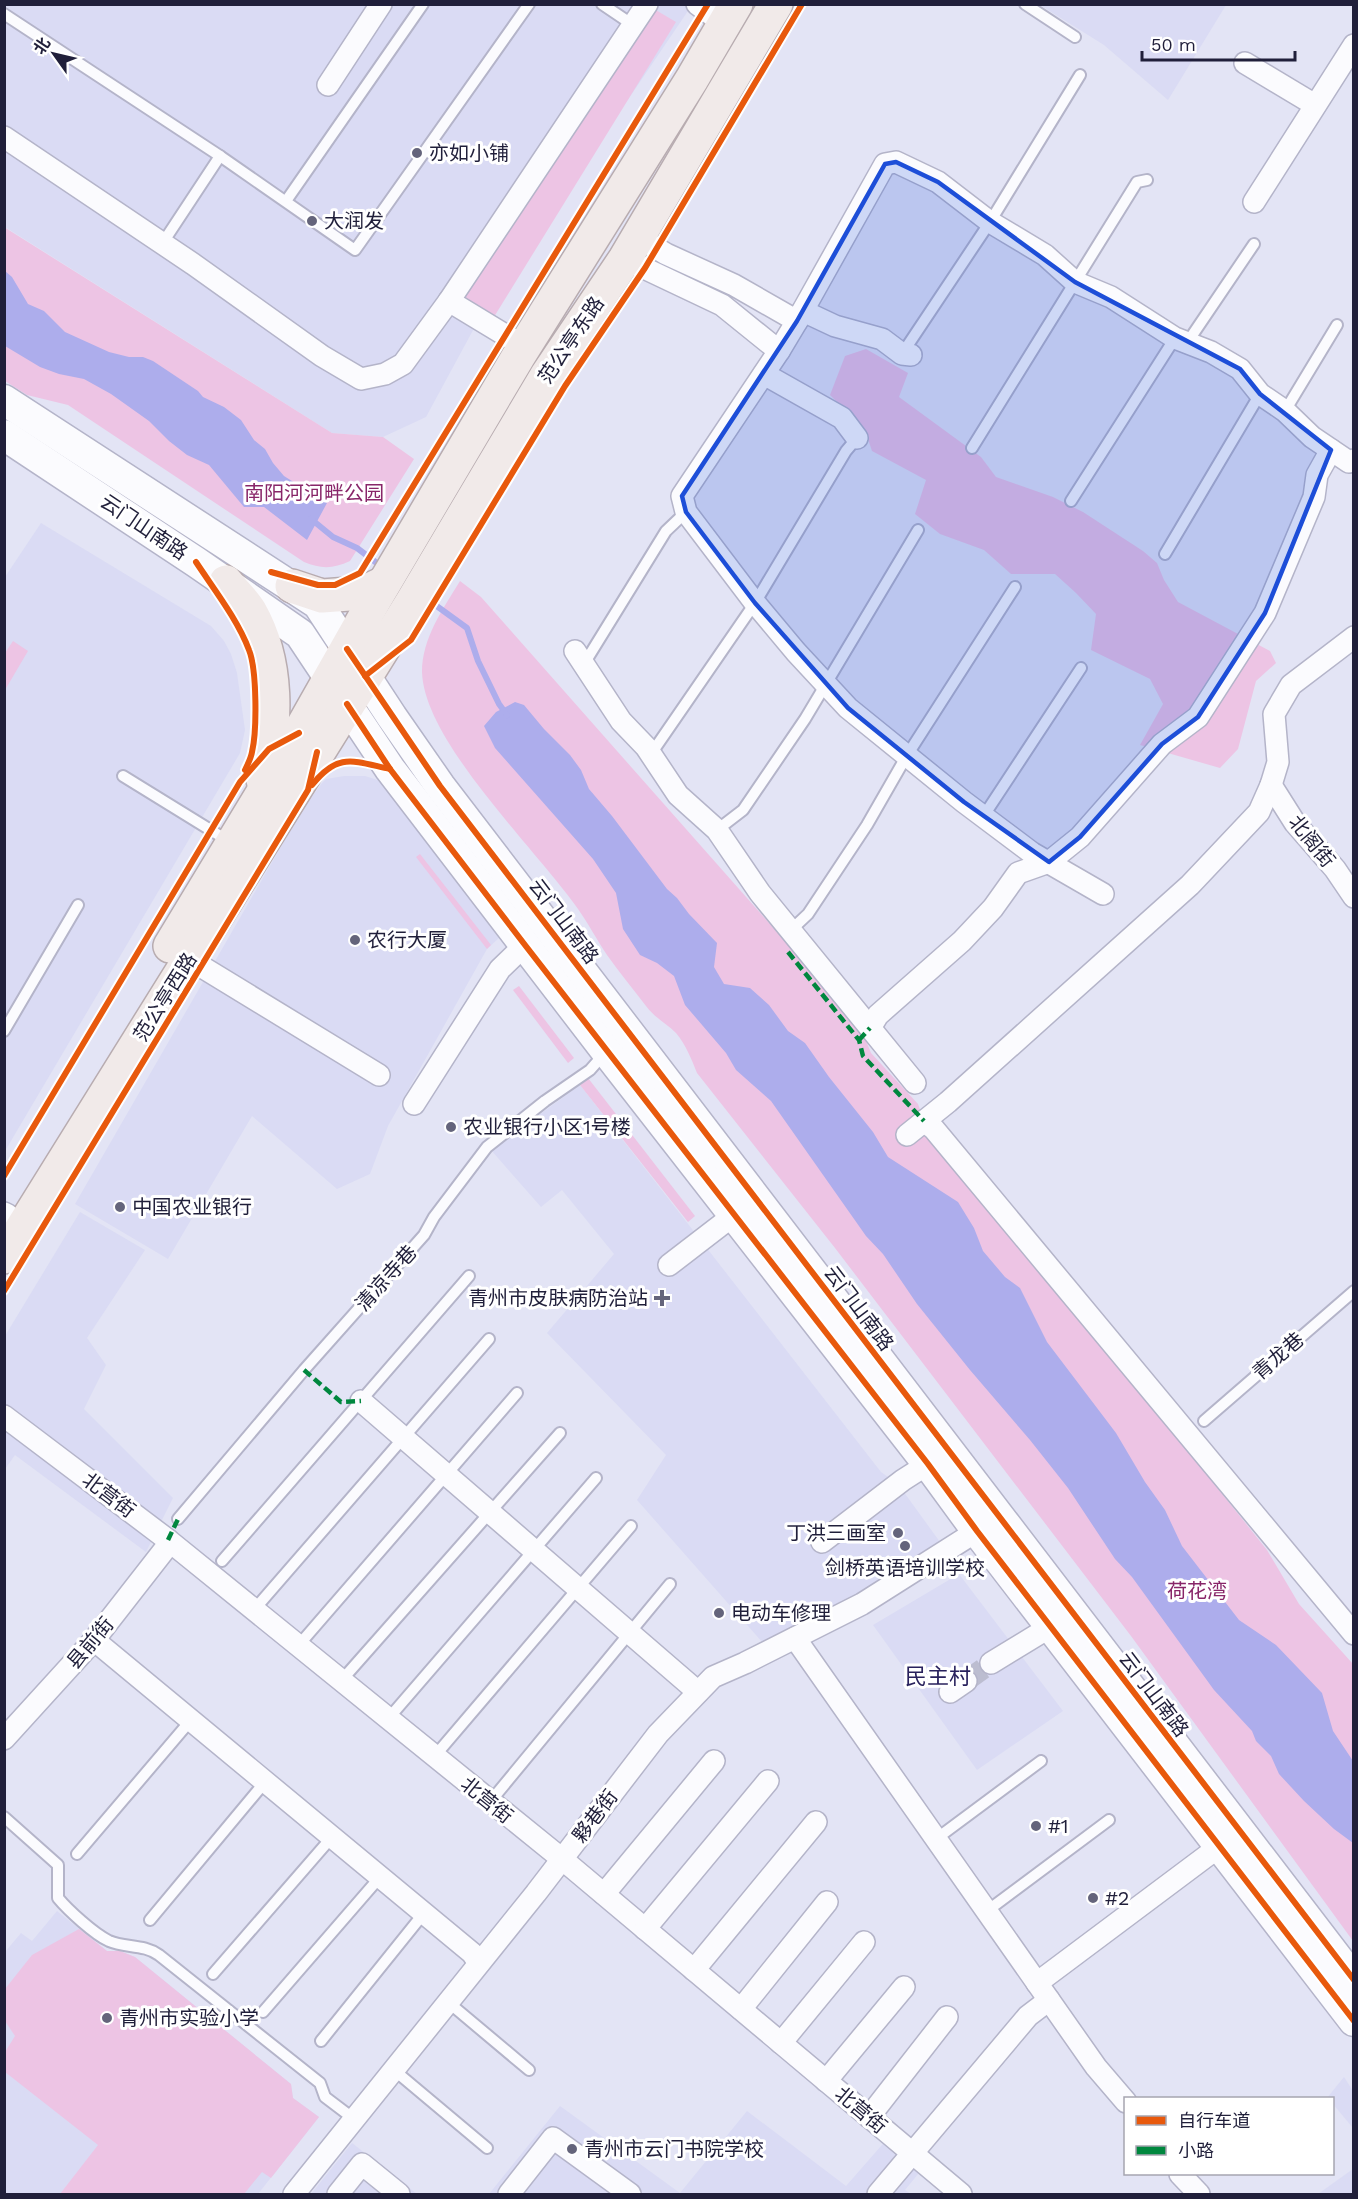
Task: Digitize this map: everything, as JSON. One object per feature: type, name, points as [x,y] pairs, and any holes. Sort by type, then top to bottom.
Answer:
[{"type":"main road","name":"范公亭东路","points":[[365,676],[547,375],[632,248],[776,4]]},
{"type":"main road","name":"范公亭东路","points":[[347,649],[521,352],[730,14]]},
{"type":"main road","name":"云门山南路","points":[[4,400],[318,604],[440,786],[928,1464],[1050,1627],[1353,2021]]},
{"type":"main road","name":"云门山南路","points":[[4,435],[226,582],[300,634],[390,769],[606,1051],[744,1207],[1353,1980]]},
{"type":"main road","points":[[226,582],[249,608],[265,643],[271,670],[273,720],[265,772],[258,799]]},
{"type":"main road","points":[[292,586],[322,596],[363,593],[384,583]]},
{"type":"main road","name":"范公亭西路","points":[[4,1257],[189,959],[338,691],[347,649]]},
{"type":"main road","name":"范公亭西路","points":[[6,1216],[258,799],[338,691],[365,676]]},
{"type":"street","points":[[328,85],[381,4]]},
{"type":"street","points":[[4,137],[162,244],[322,357],[361,379],[385,374],[403,364],[449,301],[647,4]]},
{"type":"street","points":[[697,4],[730,14]]},
{"type":"street","points":[[1254,201],[1353,45]]},
{"type":"street","points":[[1245,63],[1315,105]]},
{"type":"street","points":[[1103,894],[1032,853],[906,757],[848,708],[755,603],[686,512],[682,496],[779,351],[885,164],[896,162],[938,182],[990,222],[1045,255],[1075,282],[1111,297],[1181,340],[1211,352],[1240,369],[1260,394],[1285,411],[1312,437],[1348,462],[1353,460]]},
{"type":"street","points":[[632,248],[666,254],[800,316],[882,339],[906,355]]},
{"type":"street","points":[[632,248],[722,305],[779,351]]},
{"type":"street","points":[[449,301],[521,352]]},
{"type":"street","points":[[764,374],[842,418],[857,438]]},
{"type":"street","points":[[870,1028],[879,1015],[962,941],[993,908],[1018,873],[1049,862],[1080,837],[1162,744],[1198,717],[1266,613],[1314,497],[1317,475],[1331,450]]},
{"type":"street","points":[[907,1135],[948,1102],[1190,885],[1259,812],[1278,762],[1274,714],[1291,685],[1353,637]]},
{"type":"street","points":[[579,658],[621,720],[651,754],[678,795],[717,830],[760,893],[915,1083]]},
{"type":"street","name":"北阁街","points":[[1271,784],[1295,823],[1335,869],[1353,897]]},
{"type":"street","points":[[414,1104],[500,969],[525,945]]},
{"type":"street","points":[[189,959],[379,1076]]},
{"type":"street","points":[[924,1121],[934,1129],[1353,1634]]},
{"type":"street","points":[[669,1265],[744,1207]]},
{"type":"street","points":[[361,1401],[698,1692]]},
{"type":"street","name":"北营街","points":[[4,1416],[168,1540],[562,1859],[961,2194]]},
{"type":"street","points":[[822,1542],[903,1480],[928,1464]]},
{"type":"street","name":"夥巷街","points":[[294,2194],[562,1859],[658,1734],[713,1677],[862,1604],[977,1531]]},
{"type":"street","name":"县前街","points":[[4,1739],[94,1640],[165,1549],[168,1540]]},
{"type":"street","points":[[991,1663],[1050,1627]]},
{"type":"street","points":[[795,1638],[1096,2067],[1124,2101]]},
{"type":"street","points":[[94,1640],[472,1953],[479,1963]]},
{"type":"street","points":[[604,1894],[714,1761]]},
{"type":"street","points":[[645,1929],[768,1781]]},
{"type":"street","points":[[694,1970],[816,1822]]},
{"type":"street","points":[[879,2194],[1028,2016],[1043,1991],[1220,1846]]},
{"type":"street","points":[[741,2009],[827,1902]]},
{"type":"street","points":[[781,2043],[864,1942]]},
{"type":"street","points":[[826,2081],[903,1987]]},
{"type":"street","points":[[869,2117],[947,2017]]},
{"type":"street","points":[[509,2194],[553,2138],[630,2194]]},
{"type":"street","points":[[338,2194],[362,2164],[399,2194]]},
{"type":"street","points":[[1181,2175],[1199,2194]]},
{"type":"lane","points":[[286,201],[423,4]]},
{"type":"lane","points":[[4,14],[220,156],[355,250],[529,4]]},
{"type":"lane","points":[[602,4],[633,25]]},
{"type":"lane","points":[[1025,4],[1075,37]]},
{"type":"lane","points":[[906,355],[1080,75]]},
{"type":"lane","points":[[162,244],[220,156]]},
{"type":"lane","points":[[972,448],[1137,182],[1147,180]]},
{"type":"lane","points":[[1071,501],[1181,340],[1254,244]]},
{"type":"lane","points":[[1285,411],[1337,325]]},
{"type":"lane","points":[[1165,554],[1260,394]]},
{"type":"lane","points":[[651,754],[755,603],[846,451],[857,438]]},
{"type":"lane","points":[[579,658],[666,531],[686,512]]},
{"type":"lane","points":[[717,830],[743,810],[805,719],[918,530]]},
{"type":"lane","points":[[791,930],[808,914],[867,825],[906,757],[1015,587]]},
{"type":"lane","points":[[983,817],[1081,668]]},
{"type":"lane","points":[[123,776],[232,843]]},
{"type":"lane","points":[[4,1031],[78,905]]},
{"type":"lane","name":"清凉寺巷","points":[[178,1519],[304,1370],[424,1235],[434,1217],[487,1147],[545,1101],[590,1070],[606,1051]]},
{"type":"lane","points":[[222,1562],[469,1276]]},
{"type":"lane","name":"青龙巷","points":[[1204,1421],[1353,1291]]},
{"type":"lane","points":[[254,1610],[489,1339]]},
{"type":"lane","points":[[298,1646],[517,1393]]},
{"type":"lane","points":[[341,1681],[560,1433]]},
{"type":"lane","points":[[388,1719],[596,1478]]},
{"type":"lane","points":[[434,1757],[631,1526]]},
{"type":"lane","points":[[490,1802],[670,1584]]},
{"type":"lane","points":[[77,1854],[191,1720]]},
{"type":"lane","points":[[936,1839],[1041,1761]]},
{"type":"lane","points":[[150,1920],[266,1782]]},
{"type":"lane","points":[[4,1817],[58,1865],[58,1898],[69,1911],[109,1941],[151,1949],[320,2083],[325,2097],[354,2119]]},
{"type":"lane","points":[[987,1911],[1109,1820]]},
{"type":"lane","points":[[213,1974],[332,1837]]},
{"type":"lane","points":[[263,2012],[380,1877]]},
{"type":"lane","points":[[321,2041],[424,1913]]},
{"type":"lane","points":[[448,2002],[529,2070]]},
{"type":"lane","points":[[394,2070],[487,2148]]},
{"type":"highlighted area","points":[[896,162],[938,182],[1075,282],[1240,369],[1260,394],[1331,450],[1265,613],[1198,717],[1162,744],[1080,837],[1049,862],[964,802],[848,708],[755,603],[686,512],[682,496],[797,321],[885,164]]},
{"type":"shaded area","points":[[4,5],[692,5],[478,321],[426,417],[383,437],[332,433],[5,227]]},
{"type":"shaded area","points":[[1040,5],[1226,5],[1168,100],[1104,45]]},
{"type":"shaded area","points":[[41,523],[211,626],[224,641],[231,654],[237,673],[245,730],[240,753],[5,1151],[5,577]]},
{"type":"shaded area","points":[[365,776],[384,782],[499,938],[487,949],[388,1126],[370,1174],[337,1189],[252,1116],[168,1259],[75,1204],[301,812],[326,779]]},
{"type":"shaded area","points":[[580,1085],[881,1472],[898,1484],[940,1542],[887,1584],[763,1643],[637,1500],[666,1455],[547,1333],[614,1254],[562,1190],[541,1207],[491,1150]]},
{"type":"shaded area","points":[[80,1212],[145,1250],[87,1338],[106,1365],[84,1409],[173,1498],[146,1552],[15,1455],[5,1469],[5,1336]]},
{"type":"shaded area","points":[[959,1574],[1063,1711],[977,1770],[873,1625]]},
{"type":"shaded area","name":"青州市实验小学","points":[[57,1911],[107,1951],[120,1951],[135,1957],[291,2084],[293,2098],[319,2117],[258,2194],[5,2194],[5,1952],[21,1933],[32,1941]]},
{"type":"shaded area","points":[[1344,2077],[1353,2091],[1353,2128],[1334,2105],[1334,2097],[1328,2097]]},
{"type":"shaded area","name":"青州市云门书院学校","points":[[560,2106],[680,2193],[747,2111],[846,2186],[888,2138],[923,2168],[905,2190],[911,2194],[489,2194]]},
{"type":"shaded area","points":[[352,2143],[417,2194],[311,2194]]},
{"type":"shaded area","points":[[1353,2169],[1353,2194],[1318,2194]]},
{"type":"green space","points":[[654,9],[676,22],[489,325],[461,304]]},
{"type":"green space","name":"南阳河河畔公园","points":[[4,227],[332,433],[383,437],[414,459],[350,561],[338,566],[327,567],[304,562],[68,405],[27,395],[5,381]]},
{"type":"green space","points":[[866,349],[908,373],[899,397],[981,457],[996,477],[1053,497],[1083,512],[1143,551],[1157,563],[1164,580],[1178,602],[1270,651],[1276,663],[1256,681],[1238,749],[1220,768],[1140,745],[1163,704],[1150,679],[1091,650],[1096,614],[1055,574],[1011,574],[984,550],[940,534],[915,514],[926,480],[872,451],[865,430],[830,395],[845,356]]},
{"type":"green space","name":"荷花湾","points":[[460,581],[481,597],[860,1026],[871,1053],[918,1104],[924,1121],[1267,1550],[1299,1604],[1353,1664],[1353,1941],[1131,1636],[835,1248],[697,1073],[680,1038],[646,1006],[607,955],[560,885],[485,795],[461,762],[441,730],[428,700],[422,672],[423,659],[430,636]]},
{"type":"green space","points":[[13,641],[28,651],[5,690],[5,653]]},
{"type":"green space","points":[[420,854],[491,945],[487,949],[416,857]]},
{"type":"green space","points":[[519,986],[574,1058],[568,1063],[513,990]]},
{"type":"green space","points":[[588,1078],[695,1216],[688,1222],[580,1085]]},
{"type":"green space","name":"青州市实验小学","points":[[79,1929],[107,1951],[120,1951],[135,1957],[291,2084],[293,2098],[319,2117],[271,2178],[262,2172],[244,2194],[60,2194],[98,2145],[5,2072],[5,2052],[15,2036],[5,2021],[5,1989],[32,1955]]},
{"type":"water","points":[[5,271],[12,277],[28,304],[44,311],[65,332],[109,352],[129,357],[143,357],[153,361],[198,391],[203,397],[224,407],[241,420],[254,440],[265,449],[284,476],[327,503],[307,540],[264,507],[244,507],[209,465],[187,455],[149,421],[111,394],[84,379],[40,367],[5,346]]},
{"type":"water","points":[[515,702],[524,705],[570,755],[581,770],[589,789],[667,889],[717,943],[714,967],[724,984],[750,988],[769,1005],[788,1031],[805,1043],[873,1132],[888,1157],[958,1202],[974,1228],[983,1251],[1005,1277],[1020,1288],[1047,1342],[1116,1433],[1145,1482],[1165,1510],[1182,1546],[1239,1620],[1276,1645],[1322,1693],[1333,1731],[1353,1761],[1353,1843],[1334,1829],[1279,1774],[1271,1756],[1256,1741],[1252,1731],[1214,1690],[1132,1577],[1115,1559],[1068,1488],[917,1304],[771,1101],[736,1070],[726,1053],[685,1005],[674,976],[657,963],[640,955],[623,929],[616,893],[593,859],[495,748],[484,726],[496,712]]},
{"type":"waterway","points":[[311,519],[333,537],[357,548],[382,567]]},
{"type":"waterway","points":[[427,599],[467,628],[478,661],[499,704],[507,715]]},
{"type":"tunnel","points":[[966,1681],[991,1663]]},
{"type":"marked path","points":[[788,952],[859,1040],[863,1056],[924,1121]]},
{"type":"marked path","points":[[859,1040],[870,1028]]},
{"type":"marked path","points":[[304,1370],[341,1402],[361,1401]]},
{"type":"marked path","points":[[168,1540],[178,1519]]},
{"type":"cycle path","points":[[271,572],[318,585],[335,585],[360,573],[708,4]]},
{"type":"cycle path","points":[[365,676],[411,640],[565,386],[645,268],[802,4]]},
{"type":"cycle path","points":[[196,562],[238,627],[252,659],[255,686],[255,730],[252,754],[245,770]]},
{"type":"cycle path","points":[[347,649],[440,786],[1354,1980]]},
{"type":"cycle path","points":[[347,704],[390,769],[928,1464],[1354,2021]]},
{"type":"cycle path","points":[[4,1176],[240,782],[269,749],[299,733]]},
{"type":"cycle path","points":[[4,1291],[308,790],[317,752]]},
{"type":"cycle path","points":[[312,785],[330,767],[338,763],[356,762],[390,769]]},
{"type":"place","name":"亦如小铺","points":[[417,153]]},
{"type":"place","name":"大润发","points":[[312,221]]},
{"type":"place","name":"农行大厦","points":[[355,940]]},
{"type":"place","name":"农业银行小区1号楼","points":[[451,1127]]},
{"type":"place","name":"中国农业银行","points":[[120,1207]]},
{"type":"place","name":"青州市皮肤病防治站","points":[[662,1298]]},
{"type":"place","name":"丁洪三画室","points":[[898,1533]]},
{"type":"place","name":"剑桥英语培训学校","points":[[905,1546]]},
{"type":"place","name":"电动车修理","points":[[719,1613]]},
{"type":"place","name":"#1","points":[[1036,1826]]},
{"type":"place","name":"#2","points":[[1093,1898]]},
{"type":"place","name":"青州市实验小学","points":[[107,2018]]},
{"type":"place","name":"青州市云门书院学校","points":[[572,2149]]},
{"type":"district","name":"民主村","points":[[938,1676]]}]
